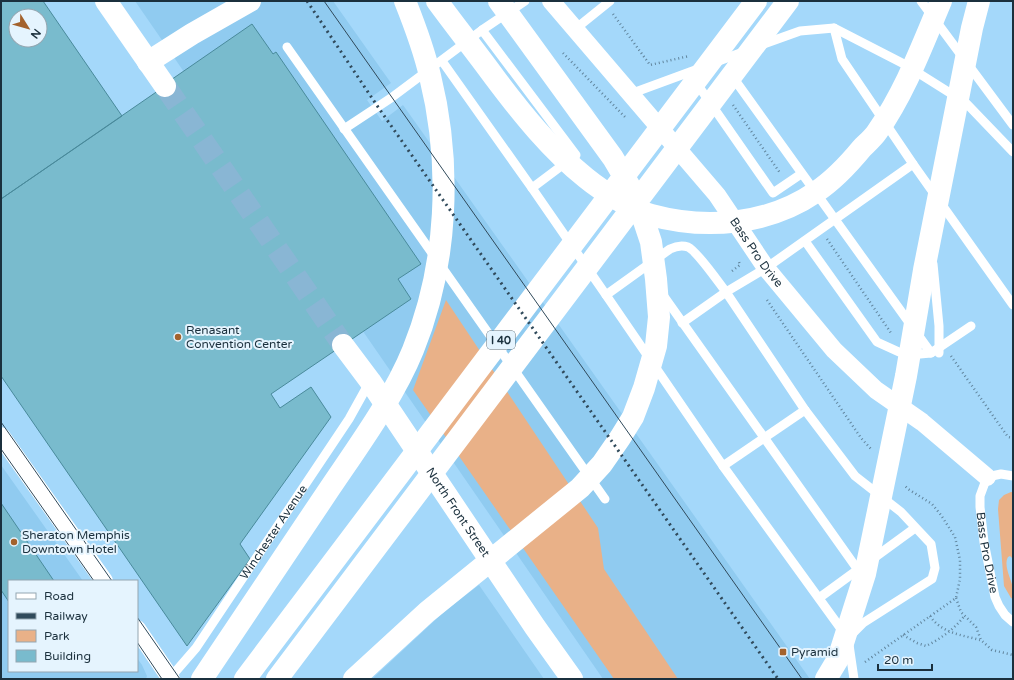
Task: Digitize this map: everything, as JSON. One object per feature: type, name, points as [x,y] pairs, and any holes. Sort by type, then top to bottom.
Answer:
[{"type":"main road","points":[[106,1],[165,86]]},
{"type":"main road","points":[[148,62],[192,34],[250,1]]},
{"type":"main road","points":[[202,679],[373,424],[400,378],[413,350],[431,295],[442,229],[444,186],[442,146],[430,76],[419,37],[405,1]]},
{"type":"main road","points":[[437,1],[518,107],[557,152],[586,178],[614,197],[649,215],[701,224],[752,219],[776,212],[796,204],[815,193],[835,178],[876,134],[890,112],[905,84],[941,1]]},
{"type":"main road","points":[[354,679],[427,612],[580,488],[602,464],[633,417],[644,388],[656,346],[659,317],[656,279],[650,242],[636,196],[613,158],[500,1]]},
{"type":"main road","name":"I 40","points":[[245,679],[756,1]]},
{"type":"main road","name":"I 40","points":[[277,679],[788,1]]},
{"type":"main road","points":[[826,679],[838,659],[865,574],[906,376],[930,238],[972,28],[979,1]]},
{"type":"main road","name":"North Front Street","points":[[343,345],[370,381],[572,679]]},
{"type":"street","name":"Bass Pro Drive","points":[[551,1],[574,30],[717,195],[766,268],[834,350],[876,390],[922,422],[987,477]]},
{"type":"street","points":[[1,436],[103,580]]},
{"type":"street","points":[[138,631],[170,679]]},
{"type":"lane","points":[[344,129],[391,98],[482,30],[525,1]]},
{"type":"lane","points":[[574,30],[610,1]]},
{"type":"lane","points":[[921,1],[1013,124]]},
{"type":"lane","points":[[834,28],[842,59],[913,164],[1013,305]]},
{"type":"lane","points":[[630,94],[800,31],[834,28],[904,64],[966,103],[1013,152]]},
{"type":"lane","points":[[482,30],[576,155],[532,188]]},
{"type":"lane","points":[[287,47],[605,498]]},
{"type":"lane","points":[[721,60],[834,220],[935,354]]},
{"type":"lane","points":[[442,61],[532,188],[723,466],[848,638],[854,679]]},
{"type":"lane","points":[[689,73],[773,193],[802,174]]},
{"type":"lane","points":[[682,323],[726,292],[766,268],[913,164]]},
{"type":"lane","points":[[930,238],[939,326],[935,354]]},
{"type":"lane","points":[[805,241],[877,342],[899,352],[935,354],[943,345],[971,326]]},
{"type":"lane","points":[[606,295],[675,246],[688,248],[697,254],[726,292],[805,410],[855,476],[901,512],[931,544],[936,568],[932,579],[863,623],[848,638]]},
{"type":"lane","points":[[644,267],[682,323],[858,570]]},
{"type":"lane","name":"Winchester Avenue","points":[[170,679],[196,648],[345,426],[370,381]]},
{"type":"lane","points":[[723,466],[805,410]]},
{"type":"lane","points":[[987,477],[1001,474],[1013,476]]},
{"type":"lane","name":"Bass Pro Drive","points":[[987,477],[983,485],[980,502],[984,542],[995,597],[1005,615],[1013,622]]},
{"type":"lane","points":[[819,598],[916,528]]},
{"type":"path","points":[[943,345],[1008,437],[1013,438]]},
{"type":"path","points":[[956,598],[961,612],[976,627],[981,640]]},
{"type":"path","points":[[930,616],[938,626],[949,631],[981,640],[992,650],[1013,655]]},
{"type":"path","points":[[903,635],[926,646],[936,641],[949,631],[965,616]]},
{"type":"shaded area","points":[[135,1],[333,1],[391,83],[367,100],[382,121],[403,105],[810,679],[603,679]]},
{"type":"shaded area","points":[[1,465],[82,580],[8,580],[8,672],[138,672],[138,659],[147,676],[146,679],[1,679]]},
{"type":"shaded area","points":[[479,585],[544,679],[372,679],[446,610]]},
{"type":"green space","points":[[446,300],[598,528],[604,569],[678,679],[614,679],[413,390]]},
{"type":"green space","points":[[1013,492],[1013,566],[1012,558],[1010,556],[1008,557],[1007,565],[1013,589],[1013,599],[1004,586],[998,509],[999,500],[1004,495]]},
{"type":"building","points":[[1,1],[43,1],[48,8],[8,8],[8,48],[48,48],[48,8],[122,116],[1,199]]},
{"type":"building","name":"Renasant Convention Center","points":[[252,24],[273,54],[276,52],[421,264],[398,279],[411,299],[271,394],[280,408],[311,387],[331,417],[240,544],[250,559],[187,646],[1,376],[1,199]]},
{"type":"building","name":"Sheraton Memphis Downtown Hotel","points":[[1,503],[53,580],[8,580],[8,600],[1,590]]},
{"type":"tunnel","points":[[165,86],[343,345]]},
{"type":"tram line","points":[[324,1],[802,679]]},
{"type":"tram line","points":[[1,422],[111,580]]},
{"type":"tram line","points":[[1,449],[93,580]]},
{"type":"tram line","points":[[138,618],[180,679]]},
{"type":"tram line","points":[[138,643],[162,679]]},
{"type":"railway","points":[[307,1],[378,107],[778,679]]},
{"type":"place","name":"Renasant Convention Center","points":[[178,337]]},
{"type":"place","name":"Sheraton Memphis Downtown Hotel","points":[[14,542]]},
{"type":"place","name":"Pyramid","points":[[783,652]]}]
